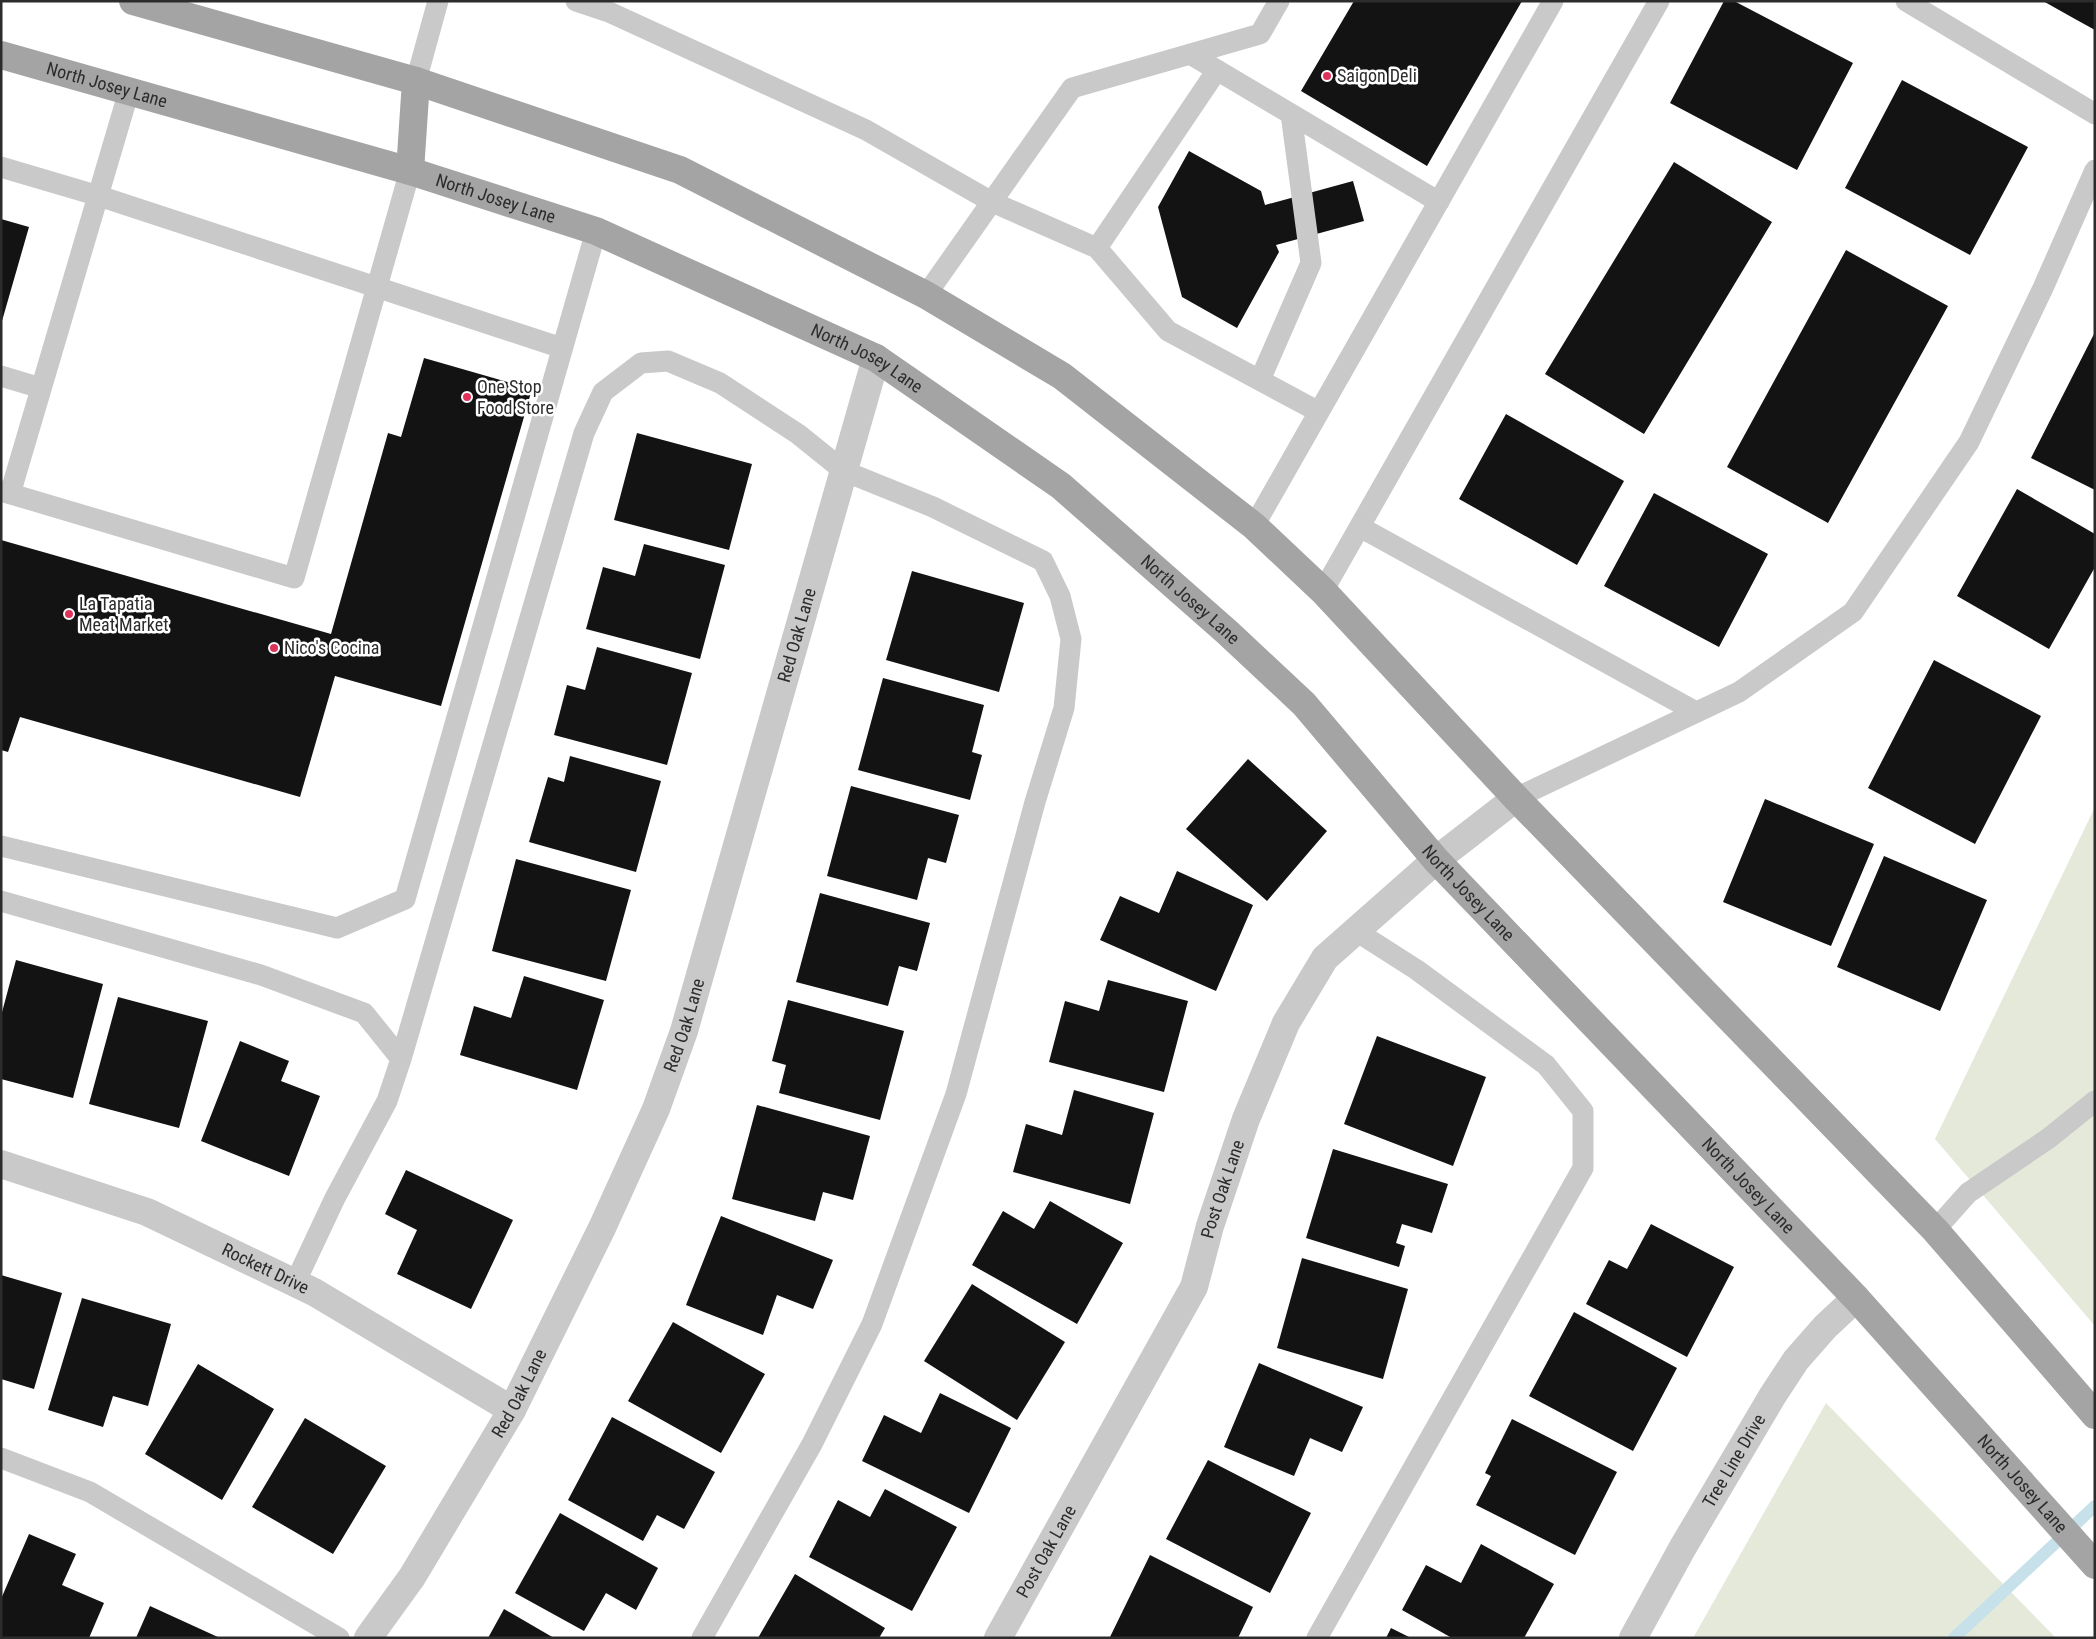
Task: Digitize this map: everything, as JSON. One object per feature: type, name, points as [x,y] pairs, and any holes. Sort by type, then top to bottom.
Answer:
[{"type":"main road","points":[[145,3],[416,82],[680,170],[926,295],[1062,376],[1254,526],[1323,591],[1516,798],[1936,1230],[2093,1414]]},
{"type":"main road","name":"North Josey Lane","points":[[1,55],[410,171],[596,231],[876,358],[1061,486],[1227,632],[1304,704],[1436,860],[1856,1298],[2095,1565]]},
{"type":"main road","points":[[410,171],[416,82]]},
{"type":"street","name":"Red Oak Lane","points":[[368,1638],[412,1577],[512,1410],[602,1228],[656,1109],[684,1031],[876,358]]},
{"type":"street","name":"Post Oak Lane","points":[[998,1638],[1194,1287],[1210,1226],[1246,1119],[1286,1023],[1325,958],[1436,860],[1516,798]]},
{"type":"street","name":"Rockett Drive","points":[[1,1164],[147,1212],[314,1292],[512,1410]]},
{"type":"street","name":"Tree Line Drive","points":[[1634,1638],[1683,1547],[1773,1395],[1796,1360],[1825,1327],[1856,1298]]},
{"type":"lane","points":[[416,82],[438,1]]},
{"type":"lane","points":[[576,1],[609,12],[866,130],[992,202],[1097,248],[1168,331],[1319,412]]},
{"type":"lane","points":[[926,295],[1072,88],[1260,34],[1278,1]]},
{"type":"lane","points":[[1254,526],[1552,1]]},
{"type":"lane","points":[[1323,591],[1659,1]]},
{"type":"lane","points":[[1906,1],[2095,114]]},
{"type":"lane","points":[[1190,54],[1439,202]]},
{"type":"lane","points":[[1097,248],[1217,70]]},
{"type":"lane","points":[[129,91],[41,388],[6,493],[294,578],[410,171]]},
{"type":"lane","points":[[1260,380],[1311,262],[1291,114]]},
{"type":"lane","points":[[1,167],[99,196],[378,286],[562,348]]},
{"type":"lane","points":[[1516,798],[1739,692],[1853,612],[1969,442],[2043,288],[2095,170]]},
{"type":"lane","points":[[1,846],[337,928],[405,899],[596,231]]},
{"type":"lane","points":[[295,1283],[335,1198],[387,1101],[401,1059],[584,434],[603,392],[641,363],[668,361],[720,383],[798,434],[844,471],[933,507],[1043,561],[1060,596],[1071,639],[1064,708],[1035,802],[956,1094],[872,1324],[812,1444],[702,1638]]},
{"type":"lane","points":[[1,376],[41,388]]},
{"type":"lane","points":[[1360,527],[1696,712]]},
{"type":"lane","points":[[1,901],[261,975],[364,1013],[401,1059]]},
{"type":"lane","points":[[1317,1638],[1583,1168],[1583,1111],[1546,1065],[1417,970],[1356,930]]},
{"type":"lane","points":[[1936,1230],[1968,1193],[2048,1138],[2095,1101]]},
{"type":"lane","points":[[1,1458],[90,1492],[338,1638]]},
{"type":"green space","points":[[2095,807],[2095,1326],[1935,1139]]},
{"type":"green space","points":[[1826,1403],[2056,1638],[1693,1638]]},
{"type":"building","points":[[1354,1],[1522,1],[1427,166],[1301,91]]},
{"type":"building","points":[[1724,1],[1734,1],[1853,63],[1797,170],[1670,103]]},
{"type":"building","points":[[2043,1],[2095,1],[2095,30],[2075,19]]},
{"type":"building","points":[[1902,80],[2028,147],[1970,255],[1845,188]]},
{"type":"building","points":[[1189,151],[1261,191],[1265,205],[1353,181],[1364,221],[1276,245],[1279,252],[1237,328],[1182,297],[1158,207]]},
{"type":"building","points":[[1674,162],[1772,222],[1644,434],[1545,374]]},
{"type":"building","points":[[1,219],[29,227],[2,321],[1,321]]},
{"type":"building","points":[[1846,250],[1948,306],[1828,523],[1727,467]]},
{"type":"building","points":[[2095,332],[2095,490],[2031,458]]},
{"type":"building","points":[[424,358],[532,389],[441,706],[335,676],[300,797],[20,717],[8,752],[1,750],[1,540],[331,634],[388,433],[401,437]]},
{"type":"building","points":[[1506,414],[1624,481],[1577,565],[1459,499]]},
{"type":"building","points":[[637,433],[752,464],[729,550],[614,520]]},
{"type":"building","points":[[2017,489],[2095,534],[2095,567],[2049,649],[1957,596]]},
{"type":"building","points":[[1654,493],[1768,554],[1719,647],[1604,586]]},
{"type":"building","points":[[644,544],[725,565],[700,659],[586,629],[603,567],[635,576]]},
{"type":"building","points":[[912,571],[1024,603],[999,692],[886,660]]},
{"type":"building","points":[[597,647],[692,673],[667,765],[554,735],[567,685],[585,690]]},
{"type":"building","points":[[1934,660],[2041,716],[1975,844],[1868,788]]},
{"type":"building","points":[[883,678],[984,705],[972,752],[982,755],[970,800],[858,770]]},
{"type":"building","points":[[570,756],[661,781],[636,872],[529,842],[548,777],[564,782]]},
{"type":"building","points":[[1248,759],[1327,831],[1267,901],[1186,829]]},
{"type":"building","points":[[851,786],[959,815],[946,863],[928,858],[917,900],[827,876]]},
{"type":"building","points":[[1765,799],[1874,844],[1831,946],[1723,902]]},
{"type":"building","points":[[1884,856],[1987,900],[1940,1011],[1837,967]]},
{"type":"building","points":[[516,859],[631,890],[606,981],[492,951]]},
{"type":"building","points":[[1177,871],[1253,905],[1216,991],[1100,940],[1120,896],[1159,913]]},
{"type":"building","points":[[820,893],[930,923],[917,971],[899,966],[888,1006],[796,982]]},
{"type":"building","points":[[16,960],[103,984],[73,1098],[1,1079],[1,1016]]},
{"type":"building","points":[[524,976],[604,1000],[577,1090],[460,1055],[474,1006],[511,1018]]},
{"type":"building","points":[[1108,980],[1188,1001],[1164,1092],[1049,1062],[1065,1001],[1099,1011]]},
{"type":"building","points":[[118,997],[208,1021],[179,1128],[89,1104]]},
{"type":"building","points":[[788,1000],[904,1031],[880,1120],[779,1093],[786,1065],[772,1061]]},
{"type":"building","points":[[1377,1036],[1486,1077],[1453,1166],[1344,1124]]},
{"type":"building","points":[[240,1041],[289,1061],[281,1081],[320,1096],[289,1176],[201,1141]]},
{"type":"building","points":[[1074,1090],[1154,1113],[1130,1204],[1013,1172],[1026,1124],[1062,1135]]},
{"type":"building","points":[[757,1105],[870,1136],[853,1200],[823,1192],[815,1221],[732,1199]]},
{"type":"building","points":[[1333,1149],[1448,1184],[1432,1233],[1402,1224],[1396,1243],[1405,1246],[1399,1267],[1306,1238]]},
{"type":"building","points":[[406,1170],[513,1220],[471,1309],[397,1274],[417,1230],[385,1214]]},
{"type":"building","points":[[1050,1201],[1123,1243],[1077,1324],[972,1265],[1003,1211],[1034,1229]]},
{"type":"building","points":[[721,1216],[833,1260],[813,1309],[777,1295],[763,1335],[686,1305]]},
{"type":"building","points":[[1651,1224],[1734,1267],[1687,1357],[1586,1304],[1609,1260],[1627,1269]]},
{"type":"building","points":[[1302,1258],[1408,1289],[1383,1379],[1277,1348]]},
{"type":"building","points":[[1,1275],[62,1293],[34,1389],[1,1379]]},
{"type":"building","points":[[972,1284],[1065,1342],[1017,1420],[924,1361]]},
{"type":"building","points":[[82,1298],[171,1324],[148,1406],[113,1396],[103,1427],[48,1410]]},
{"type":"building","points":[[1574,1312],[1677,1368],[1633,1451],[1529,1396]]},
{"type":"building","points":[[673,1322],[765,1374],[721,1453],[628,1401]]},
{"type":"building","points":[[1259,1363],[1363,1407],[1342,1452],[1310,1438],[1294,1476],[1224,1447]]},
{"type":"building","points":[[198,1364],[274,1409],[222,1500],[145,1454]]},
{"type":"building","points":[[940,1393],[1011,1428],[969,1513],[862,1461],[884,1415],[921,1433]]},
{"type":"building","points":[[612,1417],[715,1472],[684,1529],[657,1515],[643,1541],[568,1500]]},
{"type":"building","points":[[305,1418],[386,1466],[333,1554],[252,1507]]},
{"type":"building","points":[[1512,1419],[1617,1472],[1575,1555],[1476,1505],[1491,1476],[1485,1473]]},
{"type":"building","points":[[1208,1460],[1311,1513],[1270,1593],[1166,1539]]},
{"type":"building","points":[[885,1489],[957,1527],[912,1611],[809,1557],[838,1500],[870,1517]]},
{"type":"building","points":[[560,1513],[658,1568],[636,1610],[606,1593],[584,1631],[515,1593]]},
{"type":"building","points":[[29,1534],[76,1554],[62,1585],[104,1603],[89,1638],[1,1638],[1,1599]]},
{"type":"building","points":[[1481,1544],[1554,1584],[1524,1638],[1452,1638],[1402,1610],[1426,1565],[1461,1583]]},
{"type":"building","points":[[1150,1555],[1253,1607],[1238,1638],[1110,1637]]},
{"type":"building","points":[[795,1574],[885,1628],[879,1638],[758,1638]]},
{"type":"building","points":[[150,1606],[220,1638],[136,1638]]},
{"type":"building","points":[[504,1609],[554,1638],[488,1638]]},
{"type":"building","points":[[1391,1628],[1411,1638],[1386,1638]]},
{"type":"waterway","points":[[1954,1638],[2095,1506]]},
{"type":"place","name":"Saigon Deli","points":[[1327,76]]},
{"type":"place","name":"One Stop Food Store","points":[[467,397]]},
{"type":"place","name":"La Tapatia Meat Market","points":[[69,614]]},
{"type":"place","name":"Nico's Cocina","points":[[274,648]]}]
